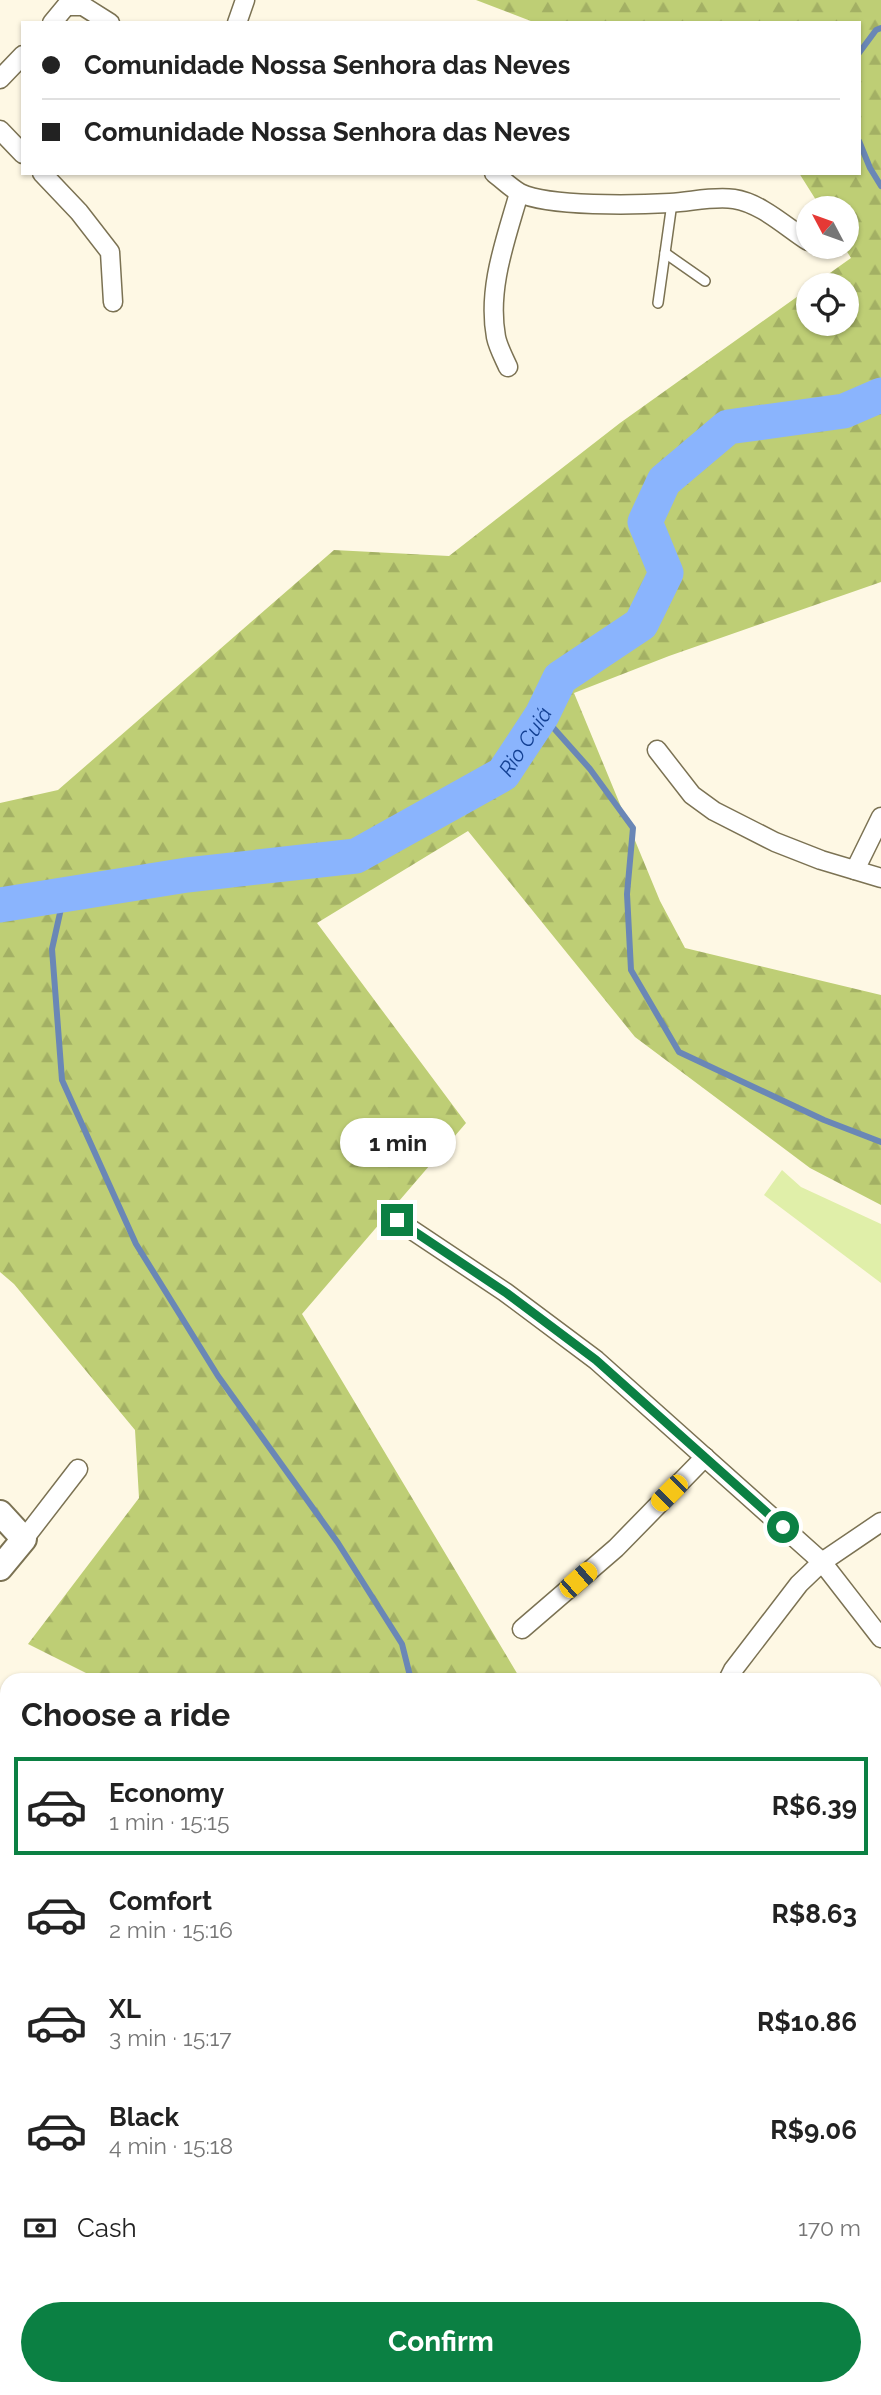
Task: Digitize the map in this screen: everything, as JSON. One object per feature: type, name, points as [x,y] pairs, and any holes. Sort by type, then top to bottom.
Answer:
[{"type":"main road","points":[[0,1513],[24,1539],[0,1569]]},
{"type":"street","points":[[238,21],[245,0]]},
{"type":"street","points":[[53,21],[66,2],[83,6],[107,21]]},
{"type":"street","points":[[0,79],[21,57]]},
{"type":"street","points":[[0,130],[21,152]]},
{"type":"street","points":[[43,175],[79,212],[110,252],[113,302]]},
{"type":"street","points":[[496,175],[519,193],[571,202],[672,203],[705,198],[736,199],[757,207],[796,233]]},
{"type":"street","points":[[508,368],[497,340],[495,293],[503,250],[519,193]]},
{"type":"street","points":[[657,750],[692,795],[715,811],[775,842],[821,860],[881,878]]},
{"type":"street","points":[[855,870],[881,817]]},
{"type":"street","points":[[397,1220],[505,1292],[596,1360],[822,1562],[881,1638]]},
{"type":"street","points":[[522,1629],[615,1548],[705,1457]]},
{"type":"street","points":[[24,1539],[78,1469]]},
{"type":"street","points":[[732,1673],[799,1584],[822,1562],[881,1522]]},
{"type":"lane","points":[[658,303],[672,203]]},
{"type":"lane","points":[[665,253],[705,281]]},
{"type":"green space","points":[[476,0],[881,0],[881,582],[669,656],[574,693],[660,901],[685,948],[881,995],[881,1205],[810,1168],[635,1037],[468,831],[317,923],[466,1123],[302,1314],[517,1673],[86,1673],[28,1644],[139,1498],[135,1430],[14,1284],[0,1272],[0,803],[58,790],[334,550],[449,556],[620,423],[796,298],[796,336],[859,336],[859,273],[830,273],[850,259],[859,259],[859,196],[813,196],[800,175],[861,175],[861,21],[531,21]]},
{"type":"green space","points":[[782,1170],[801,1187],[881,1224],[881,1283],[764,1195]]},
{"type":"waterway","points":[[861,50],[876,30],[881,28]]},
{"type":"waterway","points":[[861,146],[881,186]]},
{"type":"waterway","name":"Rio Cuiá","points":[[0,905],[187,875],[356,856],[503,774],[542,715],[560,678],[641,624],[666,573],[645,522],[664,481],[728,427],[844,411],[881,395]]},
{"type":"waterway","points":[[542,715],[590,769],[633,828],[627,894],[631,970],[679,1052],[824,1120],[881,1142]]},
{"type":"waterway","points":[[64,895],[52,949],[62,1080],[136,1244],[218,1376],[338,1543],[402,1644],[409,1673]]},
{"type":"route","points":[[397,1220],[505,1292],[596,1360],[783,1527]]}]
